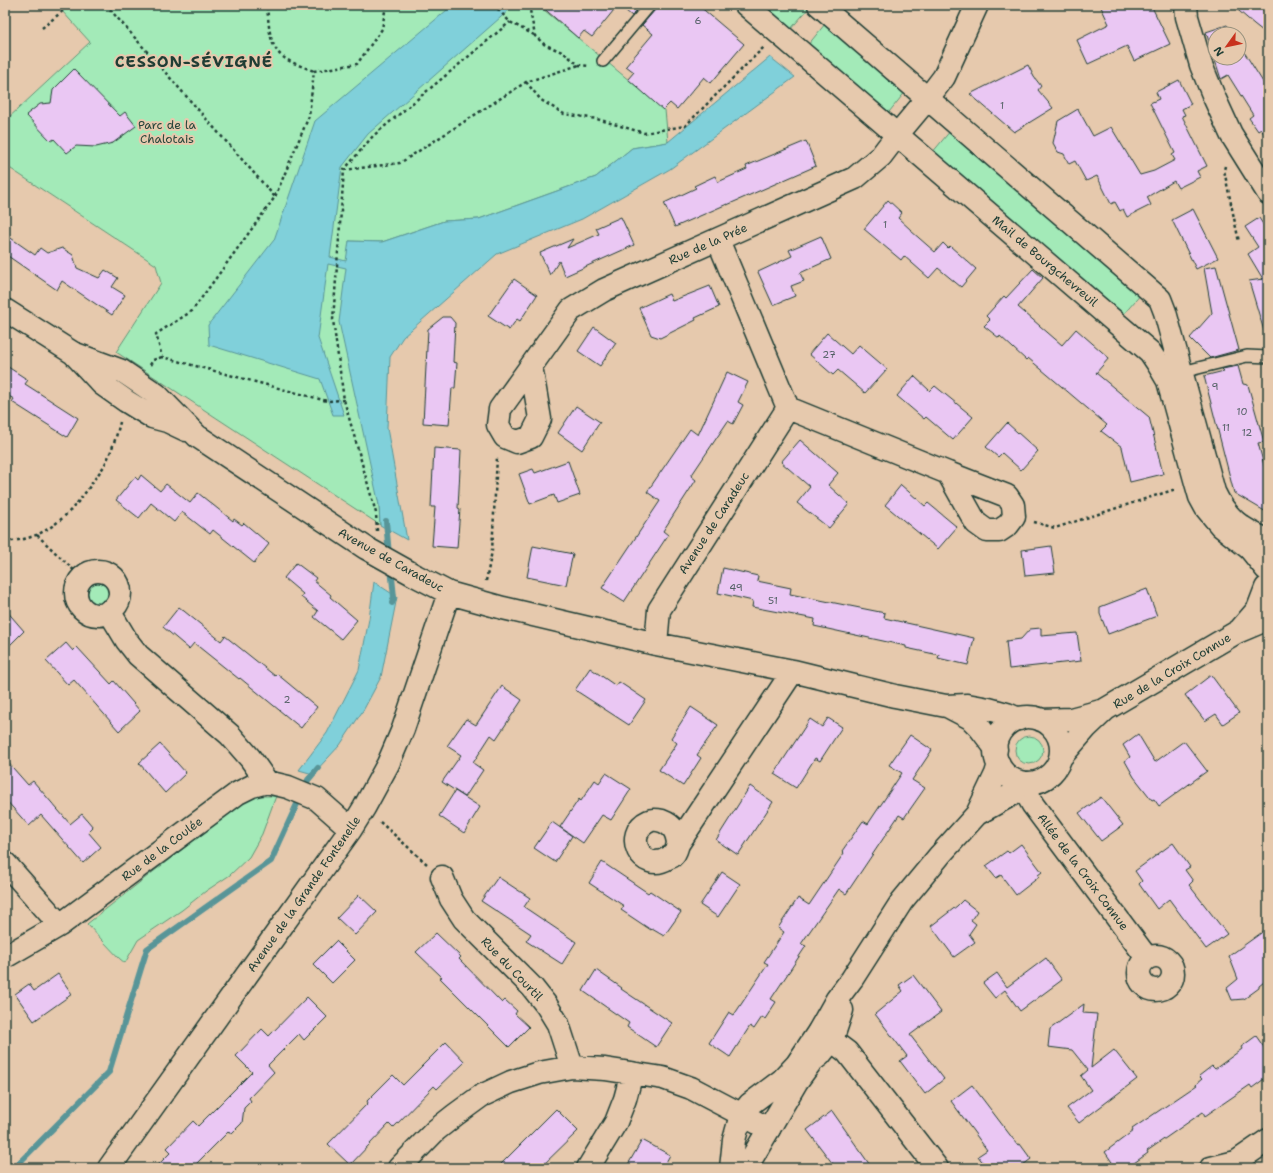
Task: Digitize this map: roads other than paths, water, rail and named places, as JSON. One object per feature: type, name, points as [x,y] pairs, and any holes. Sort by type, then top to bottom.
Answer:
[{"type":"street","name":"Mail de Bourgchevreuil","points":[[746,5],[1150,352],[1168,381],[1200,497],[1206,508],[1221,526],[1250,549],[1267,578]]},
{"type":"street","points":[[819,5],[1160,299],[1182,372],[1214,492],[1220,504],[1229,516],[1250,532],[1268,540]]},
{"type":"street","name":"Rue de la Prée","points":[[531,366],[540,419],[530,437],[517,442],[505,437],[498,425],[500,409],[571,310],[604,290],[855,178],[880,156],[944,77],[977,5]]},
{"type":"street","points":[[1186,5],[1187,17],[1214,97],[1231,134],[1268,193]]},
{"type":"street","points":[[718,240],[788,408],[1007,496],[1013,505],[1014,517],[1008,525],[999,530],[987,531],[976,523],[948,473]]},
{"type":"street","name":"Avenue de Caradeuc","points":[[5,310],[73,353],[122,371],[140,382],[156,394],[197,436]]},
{"type":"street","name":"Avenue de Caradeuc","points":[[73,353],[102,384],[126,402],[152,417],[167,421],[197,436],[366,548],[450,593],[503,608],[656,644],[793,671],[895,696],[946,706],[967,705],[1007,714],[1020,719]]},
{"type":"street","name":"Avenue de Caradeuc","points":[[656,644],[659,610],[788,408]]},
{"type":"street","points":[[97,571],[108,573],[116,581],[120,592],[119,597],[114,607],[109,611],[93,614],[83,608],[77,599],[76,593],[78,582],[86,574],[97,571]]},
{"type":"street","name":"Rue de la Croix Connue","points":[[1237,632],[1258,609],[1267,578]]},
{"type":"street","name":"Avenue de la Grande Fontenelle","points":[[109,1168],[351,829],[364,808],[388,764],[403,729],[450,593]]},
{"type":"street","points":[[109,611],[127,641],[138,655],[230,735],[250,758],[267,782],[288,787],[317,799],[351,829]]},
{"type":"street","name":"Rue de la Croix Connue","points":[[1060,758],[1086,728],[1106,709],[1237,632],[1268,619]]},
{"type":"street","points":[[678,844],[793,671]]},
{"type":"street","name":"Avenue de Caradeuc","points":[[946,706],[970,718],[980,728],[997,756]]},
{"type":"street","name":"Rue de la Croix Connue","points":[[1041,720],[1071,719],[1106,709]]},
{"type":"street","points":[[731,1168],[734,1140],[741,1115],[750,1104],[790,1073],[838,1023],[852,979],[902,901],[940,855],[977,814],[996,774],[997,742],[1003,730],[1007,725],[1020,719],[1034,718],[1041,720],[1053,729],[1058,736],[1061,750],[1060,758],[1054,771],[1048,776],[1035,782],[1025,783],[1008,776],[997,756]]},
{"type":"street","name":"Rue de la Coulée","points":[[5,957],[60,925],[238,792],[267,782]]},
{"type":"street","points":[[977,814],[1011,795],[1025,783]]},
{"type":"street","name":"Allée de la Croix Connue","points":[[1025,783],[1029,798],[1033,805],[1147,958]]},
{"type":"street","points":[[5,863],[60,925]]},
{"type":"street","name":"Rue du Courtil","points":[[442,877],[450,899],[464,919],[532,987],[547,1006],[558,1024],[572,1067]]},
{"type":"street","points":[[746,1168],[825,1036]]},
{"type":"street","points":[[825,1036],[847,1052],[937,1168]]},
{"type":"street","points":[[399,1168],[436,1130],[481,1096],[511,1082],[539,1072],[572,1067],[588,1067],[663,1078],[691,1088],[768,1129]]},
{"type":"street","points":[[588,1168],[616,1122],[625,1099],[632,1073]]},
{"type":"street","points":[[1211,1168],[1236,1162],[1268,1140]]},
{"type":"lane","points":[[603,61],[650,5]]},
{"type":"lane","points":[[1182,372],[1247,356],[1268,357]]},
{"type":"water","points":[[453,5],[504,5],[509,10],[368,134],[342,167],[330,257],[346,261],[349,241],[382,242],[444,221],[479,219],[596,177],[632,148],[668,142],[770,57],[795,77],[670,169],[582,219],[497,254],[403,337],[390,357],[387,428],[407,540],[380,525],[379,505],[339,322],[346,268],[328,264],[318,338],[344,415],[333,415],[320,379],[209,345],[208,325],[274,240],[315,121]]},
{"type":"water","points":[[374,582],[397,597],[381,677],[364,709],[340,745],[313,774],[299,770],[327,733],[359,670],[369,619]]},
{"type":"waterway","points":[[386,521],[389,555]]},
{"type":"waterway","points":[[391,568],[394,597],[392,603]]},
{"type":"waterway","points":[[14,1168],[109,1072],[147,949],[271,861],[308,780],[318,768]]},
{"type":"district","name":"CESSON-SÉVIGNÉ","points":[[194,61]]},
{"type":"park label","name":"Parc de la Chalotais","points":[[167,132]]}]
